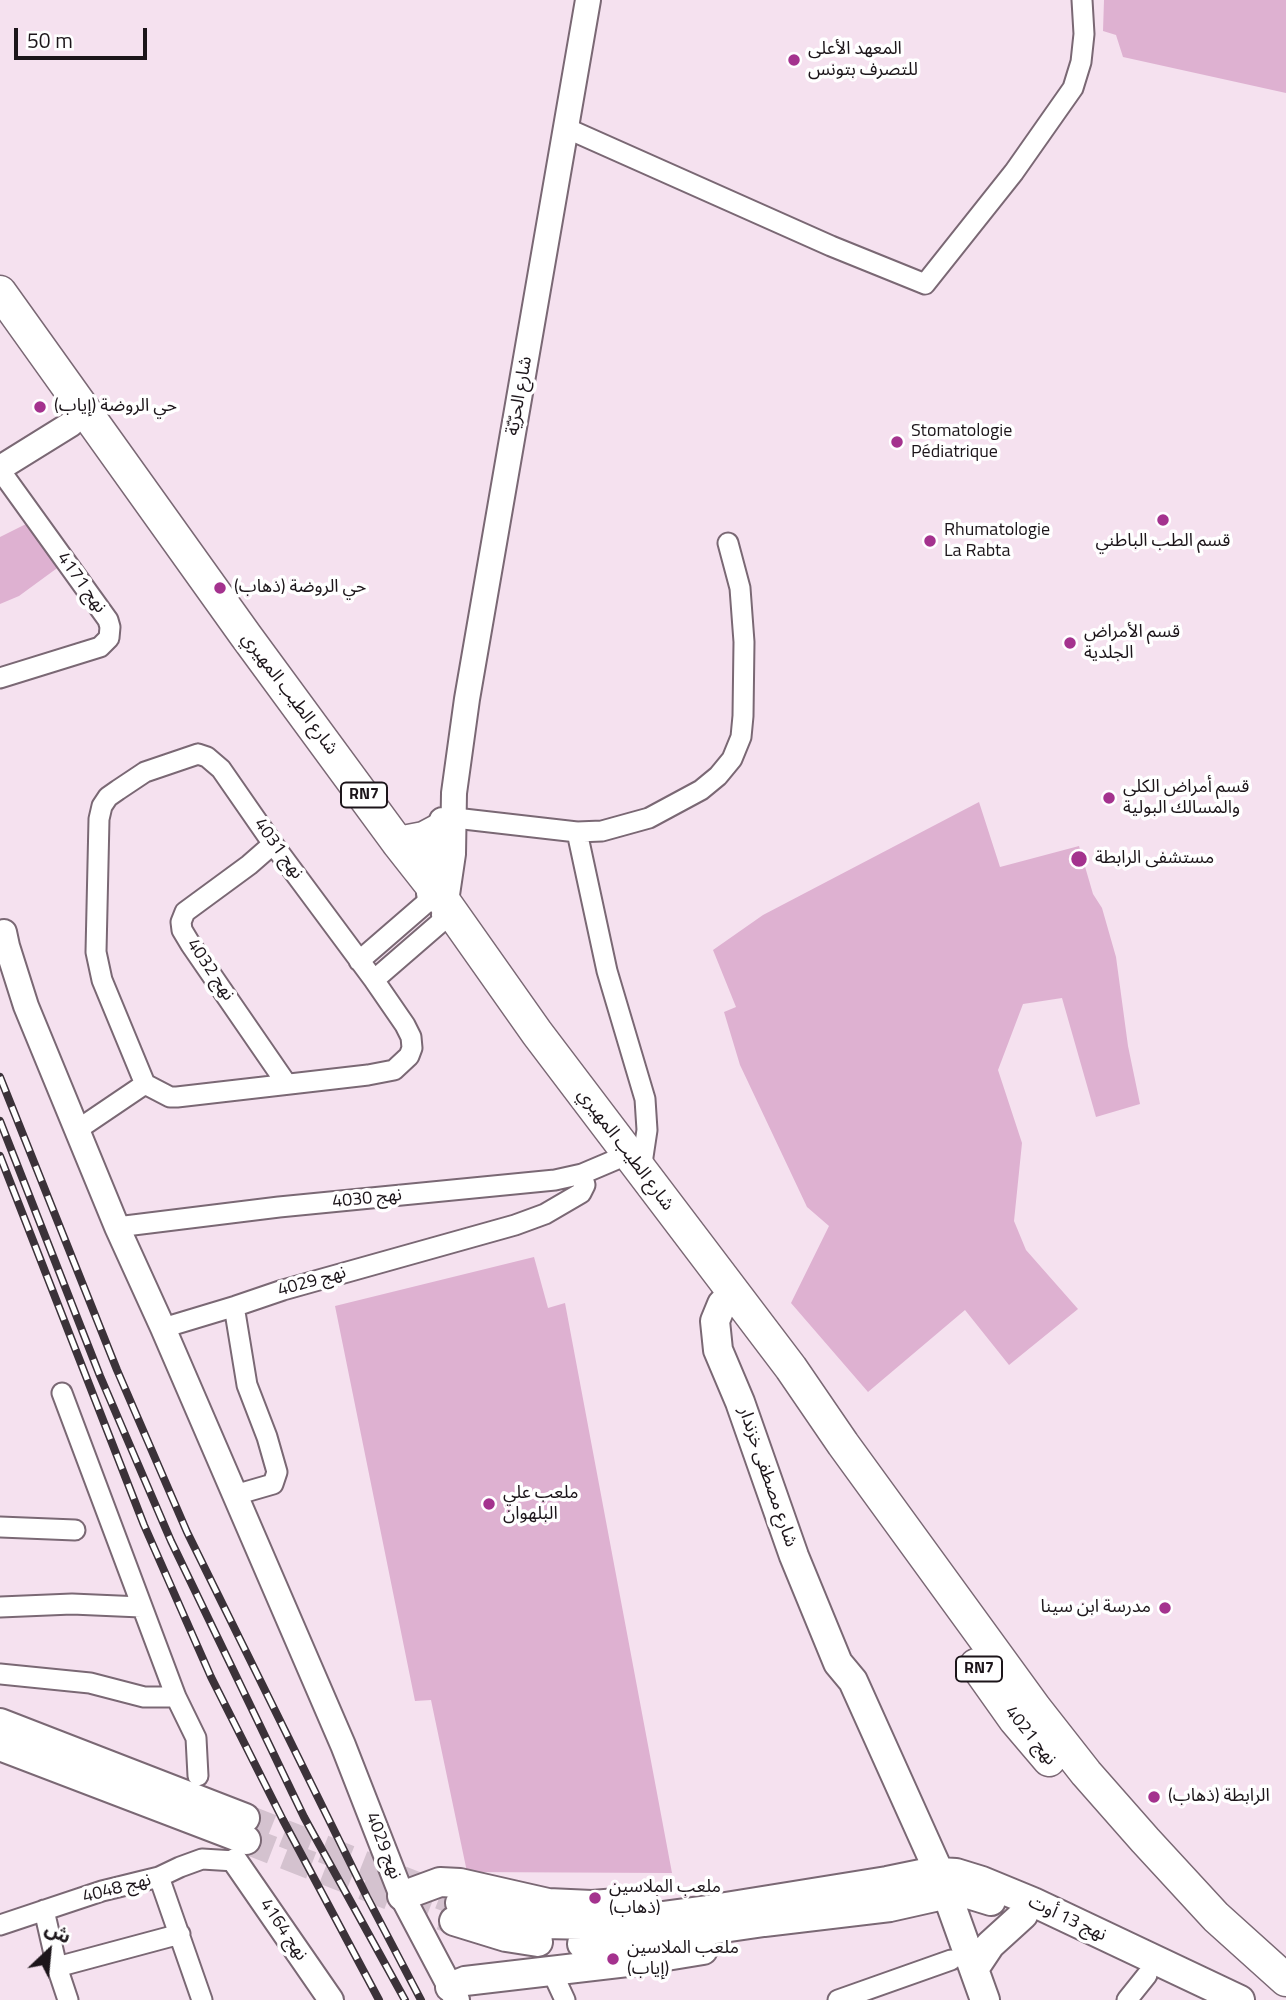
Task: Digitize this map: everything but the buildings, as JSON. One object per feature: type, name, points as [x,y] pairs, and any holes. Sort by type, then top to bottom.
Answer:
[{"type":"main road","name":"شارع الطيب المهيري","points":[[0,292],[398,843],[436,903]]},
{"type":"main road","name":"شارع الطيب المهيري","points":[[0,327],[241,658],[436,903],[728,1299]]},
{"type":"main road","points":[[398,843],[424,838],[449,814]]},
{"type":"main road","name":"شارع مصطفى خزندار","points":[[728,1299],[715,1321],[718,1350],[740,1402],[794,1556],[838,1663],[853,1681],[934,1884],[963,1965]]},
{"type":"main road","name":"نهج 4021","points":[[728,1299],[791,1368],[982,1637],[1058,1739],[1144,1840],[1216,1917],[1286,1980]]},
{"type":"main road","name":"نهج 4021","points":[[728,1299],[826,1456],[880,1527],[1015,1720],[1129,1853],[1202,1929],[1279,2000]]},
{"type":"main road","points":[[0,1723],[242,1840]]},
{"type":"main road","points":[[0,1746],[242,1840]]},
{"type":"main road","points":[[402,1896],[440,1882],[460,1883],[548,1903],[592,1905],[847,1876],[886,1890]]},
{"type":"main road","name":"نهج 13 أوت","points":[[886,1890],[982,1881],[1086,1926],[1240,2000]]},
{"type":"main road","name":"نهج 13 أوت","points":[[934,1884],[978,1896],[1023,1915],[1078,1944],[1199,2000]]},
{"type":"main road","points":[[453,1993],[465,1981],[636,1961],[783,1938],[858,1910],[886,1890]]},
{"type":"main road","points":[[858,1910],[627,1942],[591,1944],[534,1942],[506,1937],[457,1912],[542,1924],[596,1925],[886,1890]]},
{"type":"main road","points":[[963,1965],[1023,1915]]},
{"type":"main road","points":[[963,1965],[965,2000]]},
{"type":"main road","points":[[963,1965],[985,2000]]},
{"type":"street","name":"شارع الحرّيّة","points":[[436,903],[432,859],[449,814],[589,0]]},
{"type":"street","points":[[566,128],[820,241],[925,284],[1006,182],[1073,88],[1082,62],[1082,0]]},
{"type":"street","points":[[0,469],[71,424]]},
{"type":"street","name":"نهج 4171","points":[[0,469],[108,620],[110,627],[109,638],[100,648],[0,678]]},
{"type":"street","points":[[449,814],[577,832],[602,831],[649,818],[701,790],[718,776],[732,759],[741,737],[744,642],[740,587],[728,543]]},
{"type":"street","name":"نهج 4031","points":[[198,754],[207,757],[221,769],[359,961],[411,1037],[412,1048],[409,1056],[394,1070],[177,1097],[170,1097],[145,1084],[102,980],[96,952],[99,819],[102,806],[108,797],[145,772],[198,754]]},
{"type":"street","points":[[577,832],[607,971],[645,1099],[647,1130],[628,1165]]},
{"type":"street","name":"نهج 4032","points":[[273,844],[186,912],[181,922],[182,930],[191,944],[286,1083]]},
{"type":"street","points":[[359,961],[436,903]]},
{"type":"street","points":[[374,980],[436,903]]},
{"type":"street","points":[[1,933],[26,1006]]},
{"type":"street","points":[[0,973],[26,1006]]},
{"type":"street","name":"نهج 4029","points":[[26,1006],[117,1227],[343,1745],[402,1896],[453,1993]]},
{"type":"street","points":[[77,1130],[145,1084]]},
{"type":"street","name":"نهج 4030","points":[[117,1227],[279,1207],[555,1180],[628,1165]]},
{"type":"street","name":"نهج 4029","points":[[236,1307],[283,1290],[515,1225],[545,1214],[581,1193],[584,1189],[582,1174]]},
{"type":"street","points":[[163,1328],[236,1307],[236,1324],[247,1385],[267,1437],[276,1472],[273,1484],[235,1495]]},
{"type":"street","points":[[62,1393],[176,1698],[196,1738],[198,1776]]},
{"type":"street","points":[[0,1527],[75,1530]]},
{"type":"street","points":[[0,1606],[72,1604],[141,1607]]},
{"type":"street","points":[[0,1674],[90,1683],[144,1697],[176,1698]]},
{"type":"street","name":"نهج 4048","points":[[0,1925],[102,1891],[159,1877],[242,1840]]},
{"type":"street","name":"نهج 4164","points":[[242,1840],[331,2000]]},
{"type":"street","points":[[159,1877],[202,2000]]},
{"type":"street","points":[[44,1910],[68,2000]]},
{"type":"street","points":[[57,1966],[180,1934]]},
{"type":"street","points":[[838,2000],[963,1965]]},
{"type":"street","points":[[552,1972],[565,2000]]},
{"type":"street","points":[[1127,2000],[1147,1975]]},
{"type":"shaded area","points":[[1104,0],[1286,0],[1286,93],[1123,57],[1116,35],[1103,31]]},
{"type":"shaded area","points":[[28,523],[60,566],[19,596],[0,604],[0,537]]},
{"type":"shaded area","points":[[979,802],[1000,867],[1079,846],[1093,894],[1102,908],[1116,957],[1128,1046],[1140,1104],[1096,1117],[1062,998],[1023,1004],[998,1070],[1022,1143],[1014,1221],[1026,1250],[1078,1309],[1009,1365],[965,1310],[868,1392],[791,1303],[829,1226],[807,1207],[740,1065],[724,1012],[736,1007],[713,950],[763,915]]},
{"type":"shaded area","name":"ملعب علي البلهوان","points":[[534,1257],[548,1308],[565,1303],[672,1873],[467,1872],[431,1700],[415,1701],[335,1306]]},
{"type":"tunnel","points":[[245,1818],[460,1903]]},
{"type":"tunnel","points":[[246,1840],[454,1921]]},
{"type":"railway","points":[[0,1077],[117,1370],[187,1532],[367,1897],[421,2000]]},
{"type":"railway","points":[[0,1121],[100,1376],[171,1541],[304,1817],[405,2000]]},
{"type":"railway","points":[[0,1156],[144,1525],[211,1677],[283,1820],[379,2000]]},
{"type":"place","name":"المعهد الأعلى للتصرف بتونس","points":[[794,60]]},
{"type":"place","name":"حي الروضة (إياب)","points":[[40,407]]},
{"type":"place","name":"Stomatologie Pédiatrique","points":[[897,442]]},
{"type":"place","name":"قسم الطب الباطني","points":[[1163,520]]},
{"type":"place","name":"Rhumatologie La Rabta","points":[[930,541]]},
{"type":"place","name":"حي الروضة (ذهاب)","points":[[220,588]]},
{"type":"place","name":"قسم الأمراض الجلدية","points":[[1070,643]]},
{"type":"place","name":"قسم أمراض الكلى والمسالك البولية","points":[[1109,798]]},
{"type":"place","name":"مستشفى الرابطة","points":[[1079,859]]},
{"type":"place","name":"ملعب علي البلهوان","points":[[489,1504]]},
{"type":"place","name":"مدرسة ابن سينا","points":[[1165,1608]]},
{"type":"place","name":"الرابطة (ذهاب)","points":[[1154,1797]]},
{"type":"place","name":"ملعب الملاسين (ذهاب)","points":[[595,1898]]},
{"type":"place","name":"ملعب الملاسين (إياب)","points":[[613,1959]]}]
